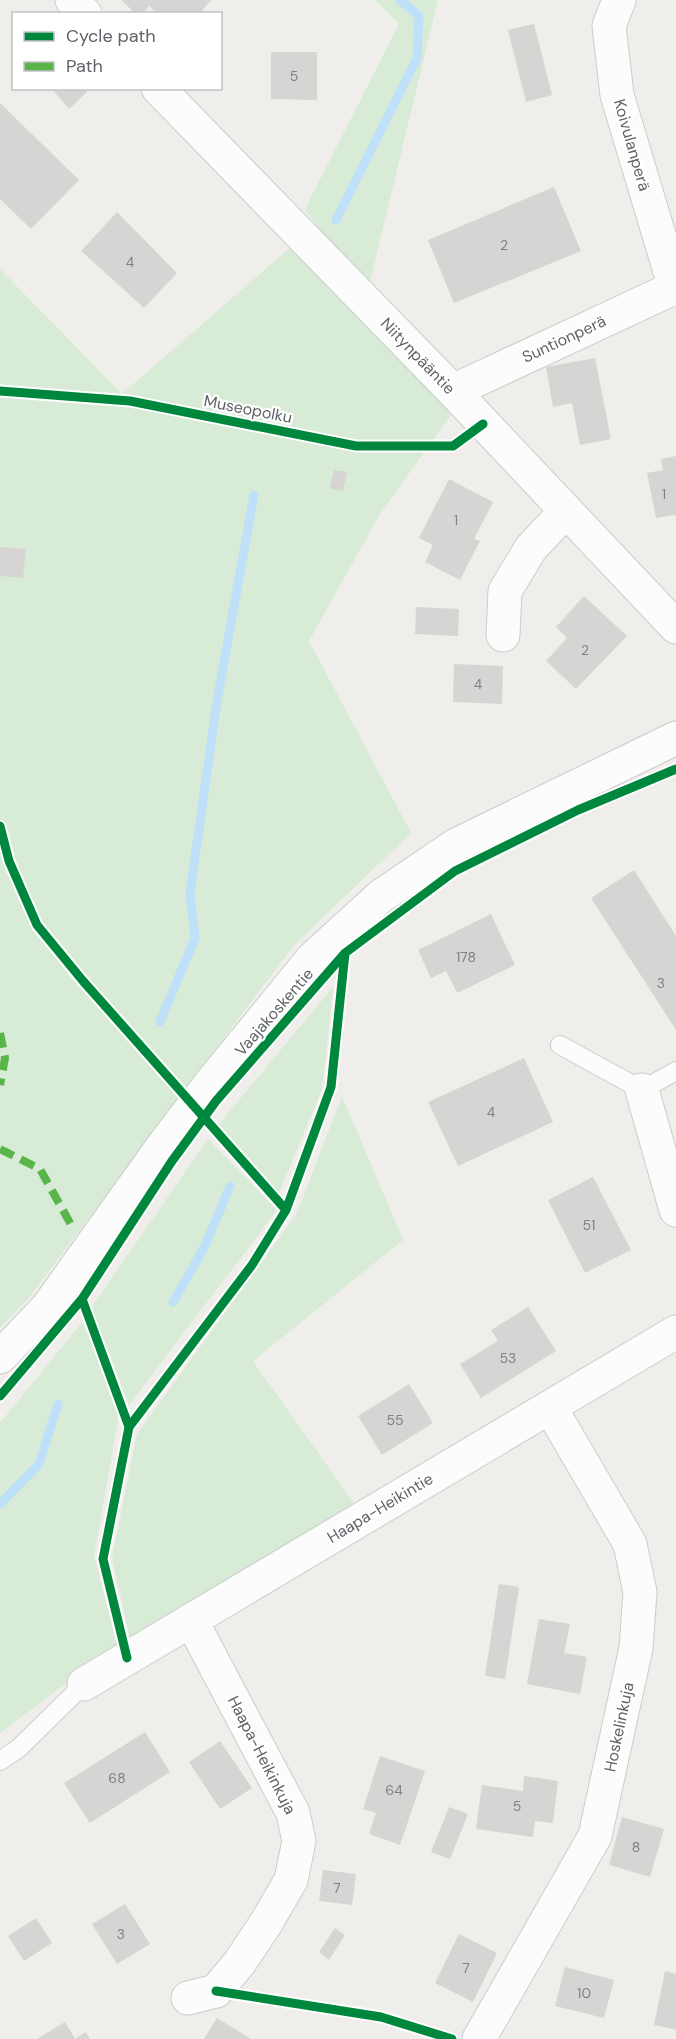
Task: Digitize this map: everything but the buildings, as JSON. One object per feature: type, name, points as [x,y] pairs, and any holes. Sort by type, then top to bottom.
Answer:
[{"type":"street","points":[[72,0],[83,12]]},
{"type":"street","name":"Koivulanperä","points":[[619,0],[609,26],[617,95],[676,287]]},
{"type":"street","name":"Niitynpääntie","points":[[160,90],[453,391],[676,627]]},
{"type":"street","name":"Suntionperä","points":[[453,391],[676,287]]},
{"type":"street","points":[[503,635],[505,591],[531,548],[566,511]]},
{"type":"street","name":"Vaajakoskentie","points":[[0,1358],[47,1308],[196,1102],[305,968],[381,896],[456,845],[676,738]]},
{"type":"street","points":[[642,1090],[676,1210]]},
{"type":"street","name":"Haapa-Heikintie","points":[[84,1684],[676,1332]]},
{"type":"street","name":"Hoskelinkuja","points":[[479,2039],[595,1836],[636,1648],[640,1592],[630,1544],[550,1407]]},
{"type":"street","name":"Haapa-Heikinkuja","points":[[188,1998],[216,1991],[240,1962],[291,1880],[299,1841],[293,1813],[191,1620]]},
{"type":"lane","points":[[560,1045],[642,1090],[676,1071]]},
{"type":"lane","points":[[0,1761],[19,1749],[84,1684]]},
{"type":"green space","points":[[375,0],[438,0],[366,298],[305,209],[399,24]]},
{"type":"green space","points":[[301,238],[460,403],[381,512],[309,641],[411,833],[293,946],[31,1295],[0,1328],[0,269],[122,394]]},
{"type":"green space","points":[[333,987],[322,1089],[279,1193],[219,1124]]},
{"type":"green space","points":[[342,1096],[403,1240],[253,1361],[360,1512],[130,1639],[112,1558],[137,1434],[297,1213]]},
{"type":"green space","points":[[208,1139],[277,1210],[129,1405],[91,1308]]},
{"type":"green space","points":[[85,1319],[119,1415],[94,1556],[117,1645],[0,1733],[0,1423]]},
{"type":"waterway","points":[[336,220],[417,58],[419,16],[400,0]]},
{"type":"waterway","points":[[160,1022],[195,938],[190,893],[217,701],[254,495]]},
{"type":"waterway","points":[[173,1302],[205,1246],[230,1186]]},
{"type":"waterway","points":[[0,1504],[39,1464],[58,1404]]},
{"type":"marked path","points":[[0,1033],[5,1058],[0,1085]]},
{"type":"marked path","points":[[0,1149],[40,1169],[74,1230]]},
{"type":"cycle path","name":"Museopolku","points":[[0,391],[130,401],[356,446],[453,446],[483,424]]},
{"type":"cycle path","points":[[0,1396],[82,1299],[172,1161],[216,1101],[345,953],[455,871],[578,810],[676,769]]},
{"type":"cycle path","points":[[0,826],[9,861],[37,925],[83,981],[286,1210]]},
{"type":"cycle path","points":[[127,1658],[103,1559],[129,1427],[252,1265],[286,1210],[331,1087],[345,953]]},
{"type":"cycle path","points":[[82,1299],[129,1427]]},
{"type":"cycle path","points":[[216,1991],[381,2017],[452,2039]]}]
